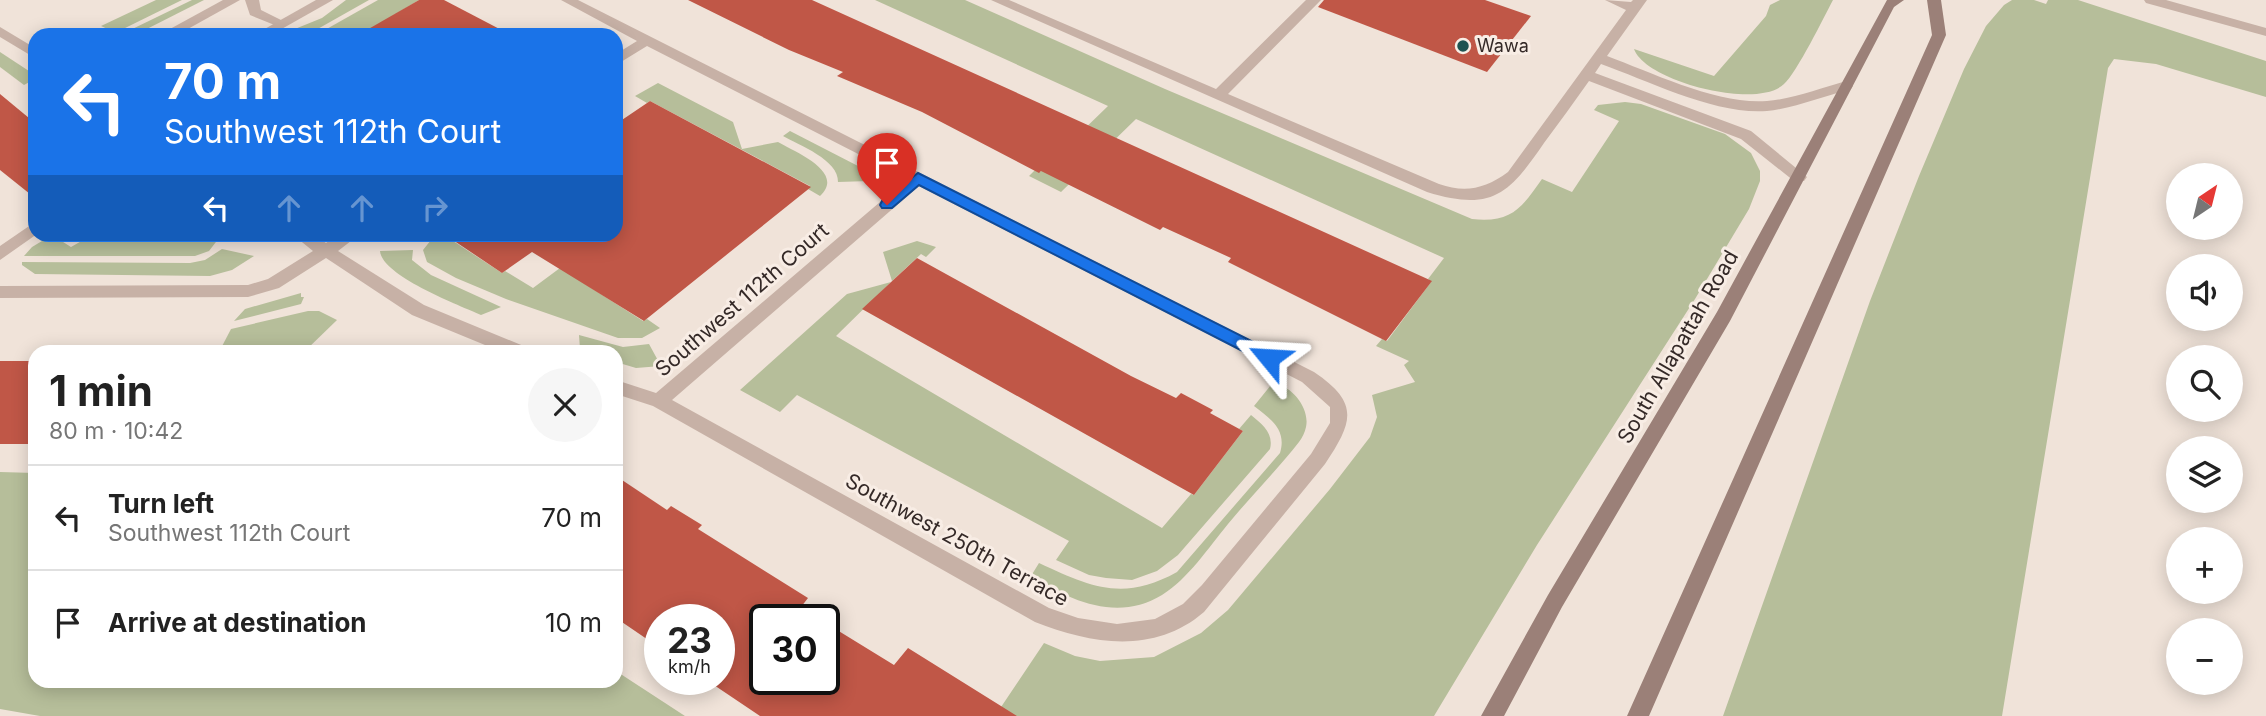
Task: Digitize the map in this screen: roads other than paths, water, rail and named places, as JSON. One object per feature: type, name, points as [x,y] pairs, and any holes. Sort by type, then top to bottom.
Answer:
[{"type":"main road","name":"South Allapattah Road","points":[[1492,716],[1561,590],[1724,316],[1889,4],[1896,0]]},
{"type":"main road","points":[[1638,716],[1939,35],[1934,0]]},
{"type":"street","points":[[179,28],[233,0]]},
{"type":"street","points":[[252,0],[255,12],[282,24]]},
{"type":"street","points":[[274,28],[326,0]]},
{"type":"street","points":[[568,0],[918,178]]},
{"type":"street","points":[[998,0],[1433,188],[1461,196],[1490,193],[1513,176],[1637,4],[1612,0]]},
{"type":"street","points":[[1218,94],[1314,0]]},
{"type":"street","points":[[2151,0],[2266,32]]},
{"type":"street","points":[[2205,16],[2266,39]]},
{"type":"street","points":[[0,31],[28,49]]},
{"type":"street","points":[[623,56],[647,40]]},
{"type":"street","points":[[1599,58],[1706,97],[1744,105],[1768,106],[1846,86]]},
{"type":"street","points":[[1586,75],[1746,135],[1799,177]]},
{"type":"street","name":"Southwest 250th Terrace","points":[[623,389],[659,401],[1042,615],[1071,628],[1123,634],[1152,628],[1191,610],[1327,446],[1341,416],[1338,400],[1308,377],[918,178]]},
{"type":"street","name":"Southwest 112th Court","points":[[659,401],[918,178]]},
{"type":"street","points":[[0,254],[28,233]]},
{"type":"street","points":[[311,242],[418,310],[503,345]]},
{"type":"street","points":[[0,292],[236,293],[273,284],[339,242]]},
{"type":"place","name":"Wawa","points":[[1463,46]]}]
